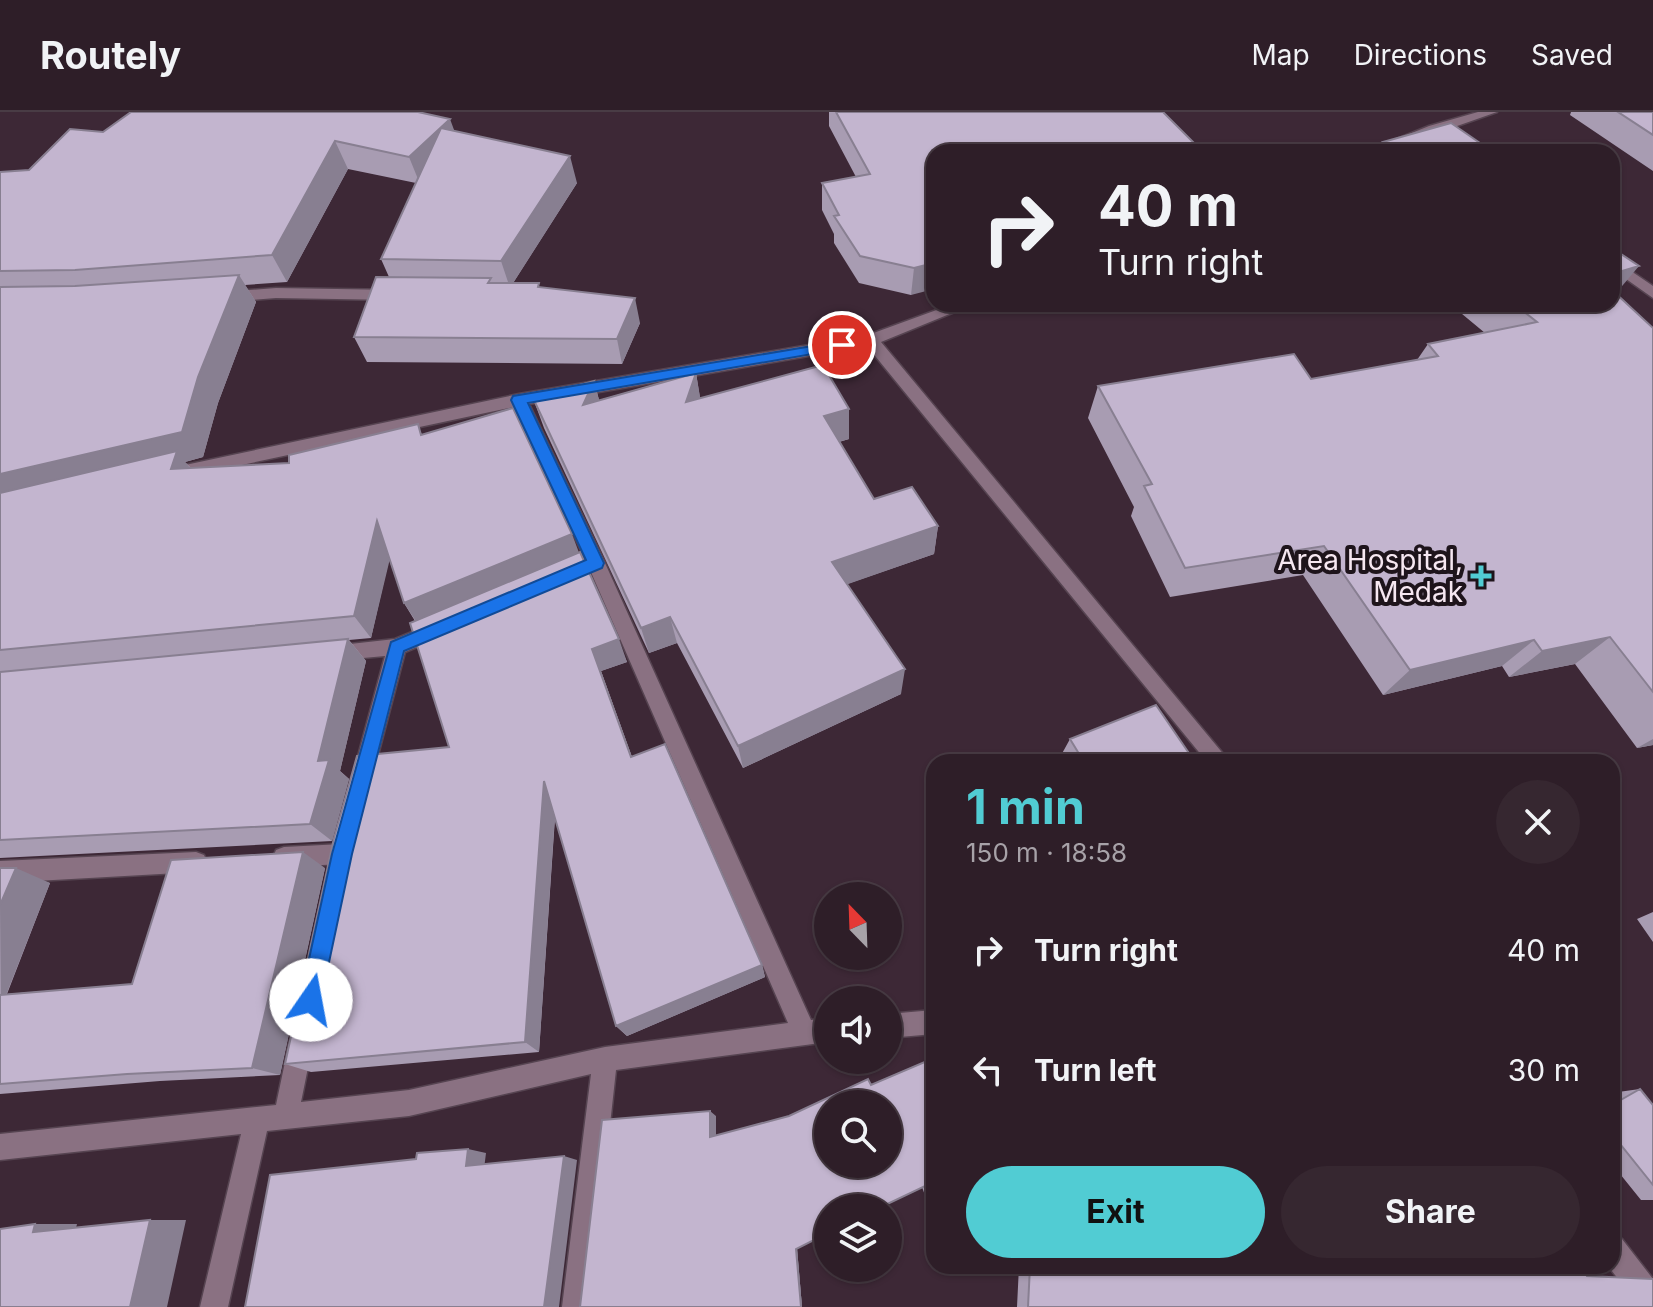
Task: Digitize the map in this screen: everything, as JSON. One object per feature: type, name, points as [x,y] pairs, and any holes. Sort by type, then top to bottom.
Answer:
[{"type":"street","points":[[1398,144],[1491,112]]},
{"type":"street","points":[[1620,268],[1653,293]]},
{"type":"street","points":[[201,298],[276,293],[420,295]]},
{"type":"street","points":[[160,476],[519,400],[871,340],[946,312]]},
{"type":"street","points":[[871,340],[1213,754]]},
{"type":"street","points":[[519,400],[589,566],[814,1027]]},
{"type":"street","points":[[317,654],[397,647],[454,623]]},
{"type":"street","points":[[353,810],[397,647]]},
{"type":"street","points":[[264,858],[342,854]]},
{"type":"street","points":[[0,872],[217,861]]},
{"type":"street","points":[[902,1025],[926,1023]]},
{"type":"street","points":[[286,1116],[305,1024]]},
{"type":"street","points":[[0,1147],[409,1103],[605,1059],[814,1031]]},
{"type":"street","points":[[576,1307],[605,1059]]},
{"type":"street","points":[[214,1307],[257,1118]]},
{"type":"street","points":[[1620,1259],[1653,1301]]},
{"type":"building","points":[[131,112],[418,112],[450,119],[409,157],[335,141],[272,255],[75,270],[0,271],[0,172],[29,170],[70,129],[103,132]]},
{"type":"building","points":[[836,112],[1163,112],[1195,144],[926,144],[926,265],[914,268],[860,256],[834,216],[839,215],[822,183],[870,174]]},
{"type":"building","points":[[1618,112],[1653,112],[1653,135]]},
{"type":"building","points":[[1451,123],[1481,144],[1385,144],[1383,142]]},
{"type":"building","points":[[441,128],[570,156],[501,261],[381,259]]},
{"type":"building","points":[[1620,253],[1639,266],[1620,272]]},
{"type":"building","points":[[239,275],[198,377],[182,432],[0,474],[0,287],[75,286]]},
{"type":"building","points":[[376,277],[491,278],[488,283],[539,283],[538,287],[635,298],[617,339],[354,337]]},
{"type":"building","points":[[1620,297],[1653,328],[1653,692],[1610,637],[1542,651],[1534,640],[1410,670],[1324,546],[1185,568],[1144,486],[1152,484],[1098,386],[1294,354],[1311,379],[1438,356],[1428,344],[1537,322],[1524,312],[1620,312]]},
{"type":"building","points":[[823,365],[849,409],[824,416],[874,499],[912,487],[938,526],[832,562],[905,669],[738,746],[670,617],[641,628],[533,398],[594,381],[583,405],[696,373],[686,402]]},
{"type":"building","points":[[513,408],[572,534],[404,603],[377,521],[354,616],[0,650],[0,493],[177,451],[171,469],[289,463],[289,455],[418,424],[421,435]]},
{"type":"building","points":[[580,552],[619,639],[592,649],[631,757],[665,744],[762,965],[616,1026],[544,781],[525,1042],[285,1064],[334,838],[357,756],[449,747],[410,623]]},
{"type":"building","points":[[348,639],[318,761],[329,760],[310,824],[0,840],[0,672]]},
{"type":"building","points":[[1156,705],[1190,754],[1079,754],[1070,739]]},
{"type":"building","points":[[303,852],[252,1068],[0,1084],[0,995],[132,984],[171,860]]},
{"type":"building","points":[[0,868],[16,868],[0,905]]},
{"type":"building","points":[[926,1061],[926,1185],[902,1197],[902,1194],[814,1194],[814,1240],[796,1249],[801,1307],[580,1307],[602,1120],[710,1111],[710,1137],[789,1116],[814,1104],[814,1178],[902,1178],[902,1090],[845,1090],[868,1079],[871,1085]]},
{"type":"building","points":[[1640,1089],[1653,1105],[1653,1185],[1620,1144],[1620,1100]]},
{"type":"building","points":[[468,1149],[466,1166],[564,1156],[544,1307],[245,1307],[270,1175],[416,1159],[417,1153]]},
{"type":"building","points":[[150,1220],[130,1307],[0,1307],[0,1229],[35,1224],[33,1232]]},
{"type":"building","points":[[1030,1274],[1586,1274],[1653,1279],[1653,1307],[1028,1307]]},
{"type":"place","name":"Area Hospital, Medak","points":[[1481,576]]},
{"type":"route","points":[[311,1000],[342,854],[397,647],[596,563],[519,400],[842,345]]}]
